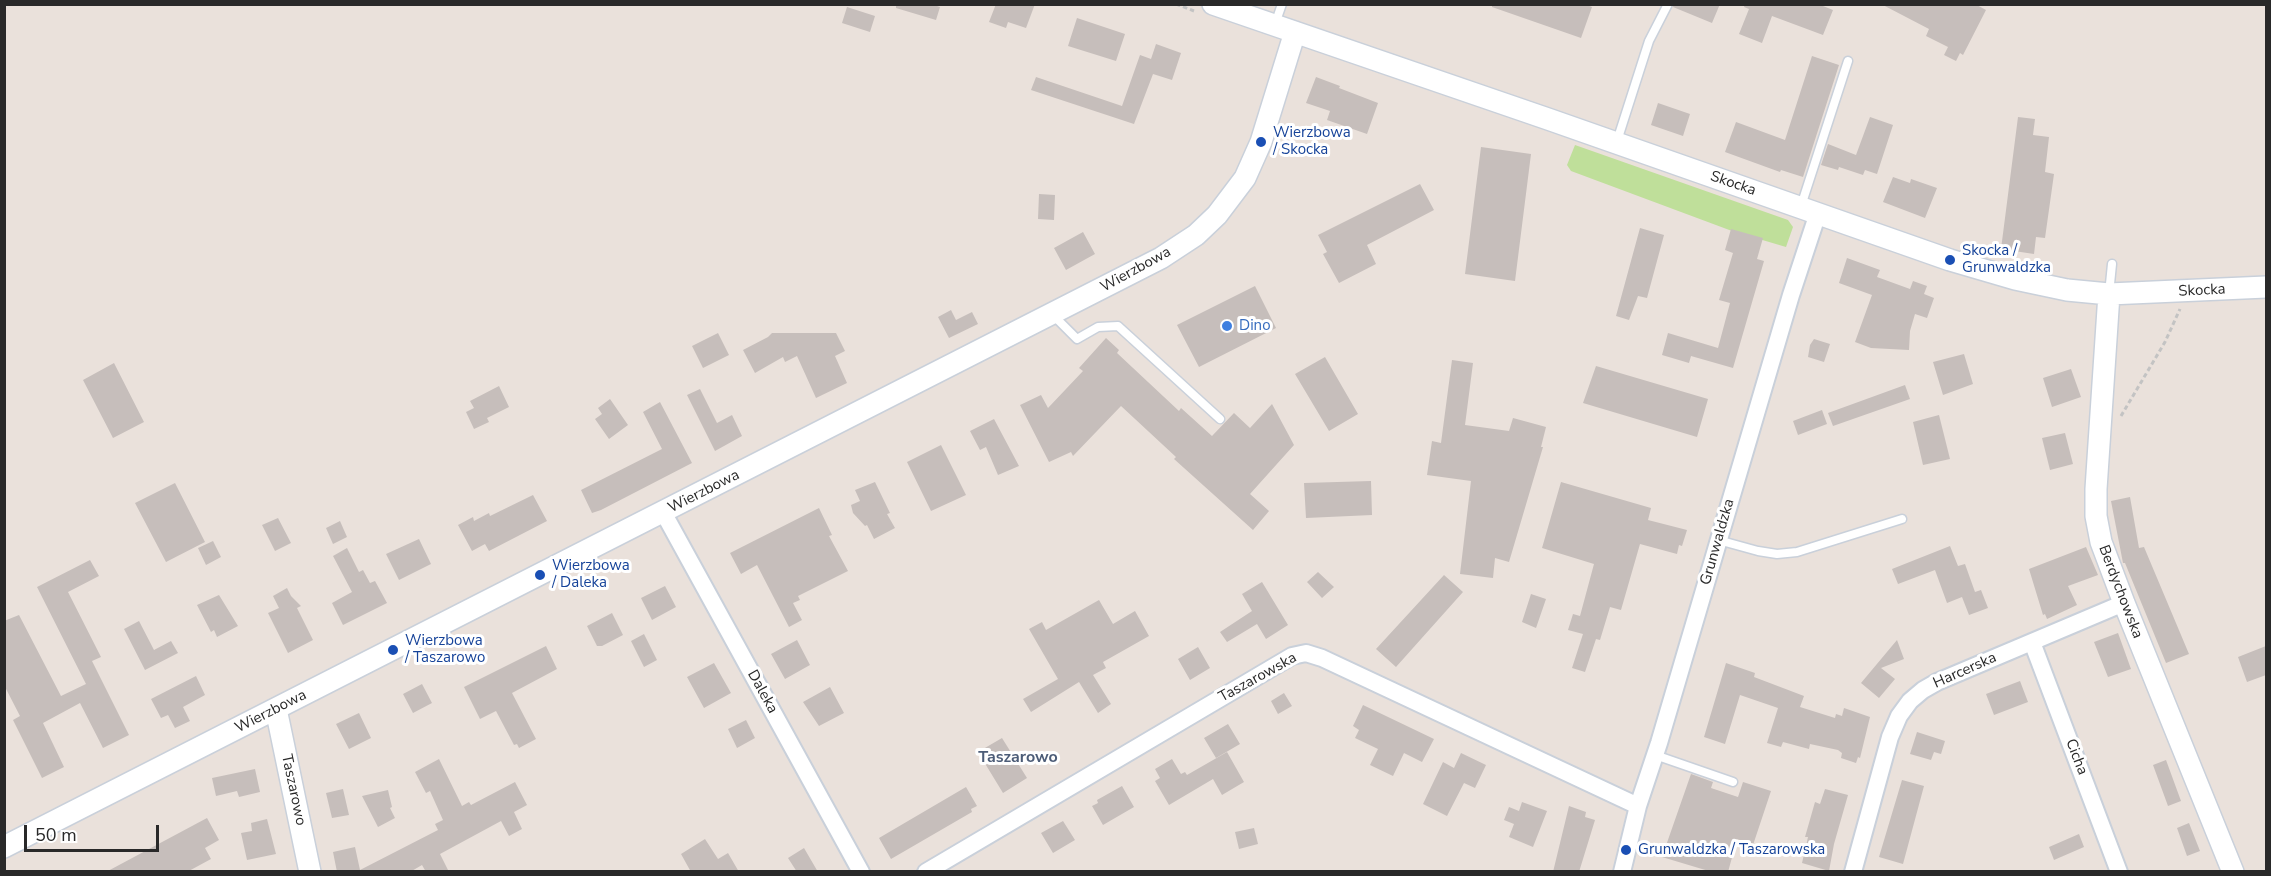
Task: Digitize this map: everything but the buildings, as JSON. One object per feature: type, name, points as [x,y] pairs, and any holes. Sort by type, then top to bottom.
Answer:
[{"type":"street","name":"Skocka","points":[[1213,4],[1950,260],[2006,276],[2067,290],[2109,294],[2266,287]]},
{"type":"street","name":"Wierzbowa","points":[[4,847],[1161,258],[1196,235],[1217,215],[1245,177],[1261,142],[1295,33]]},
{"type":"street","name":"Grunwaldzka","points":[[1622,872],[1638,806],[1791,295],[1809,210]]},
{"type":"street","name":"Berdychowska","points":[[2109,294],[2096,516],[2104,552],[2233,872]]},
{"type":"street","name":"Daleka","points":[[663,512],[861,872]]},
{"type":"street","name":"Harcerska","points":[[1853,872],[1890,737],[1899,717],[1910,701],[1937,682],[2124,603]]},
{"type":"street","name":"Cicha","points":[[2032,642],[2119,872]]},
{"type":"street","name":"Taszarowska","points":[[926,872],[1292,656],[1306,653],[1322,658],[1638,806]]},
{"type":"street","name":"Taszarowo","points":[[276,710],[310,872]]},
{"type":"lane","points":[[1274,26],[1282,4]]},
{"type":"lane","points":[[1617,143],[1649,41],[1668,4]]},
{"type":"lane","points":[[1809,210],[1848,61]]},
{"type":"lane","points":[[2109,294],[2112,264]]},
{"type":"lane","points":[[1052,315],[1077,339],[1098,327],[1118,326],[1220,419]]},
{"type":"lane","points":[[1718,540],[1777,554],[1797,552],[1902,519]]},
{"type":"lane","points":[[1655,755],[1733,782]]},
{"type":"path","points":[[2118,422],[2164,342],[2181,307]]},
{"type":"green space","points":[[1575,145],[1788,220],[1793,227],[1786,247],[1732,231],[1571,171],[1567,165]]},
{"type":"place","name":"Wierzbowa / Skocka","points":[[1261,142]]},
{"type":"place","name":"Skocka / Grunwaldzka","points":[[1950,260]]},
{"type":"place","name":"Dino","points":[[1227,326]]},
{"type":"place","name":"Wierzbowa / Daleka","points":[[540,575]]},
{"type":"place","name":"Wierzbowa / Taszarowo","points":[[393,650]]},
{"type":"place","name":"Grunwaldzka / Taszarowska","points":[[1626,850]]},
{"type":"district","name":"Taszarowo","points":[[1018,758]]}]
